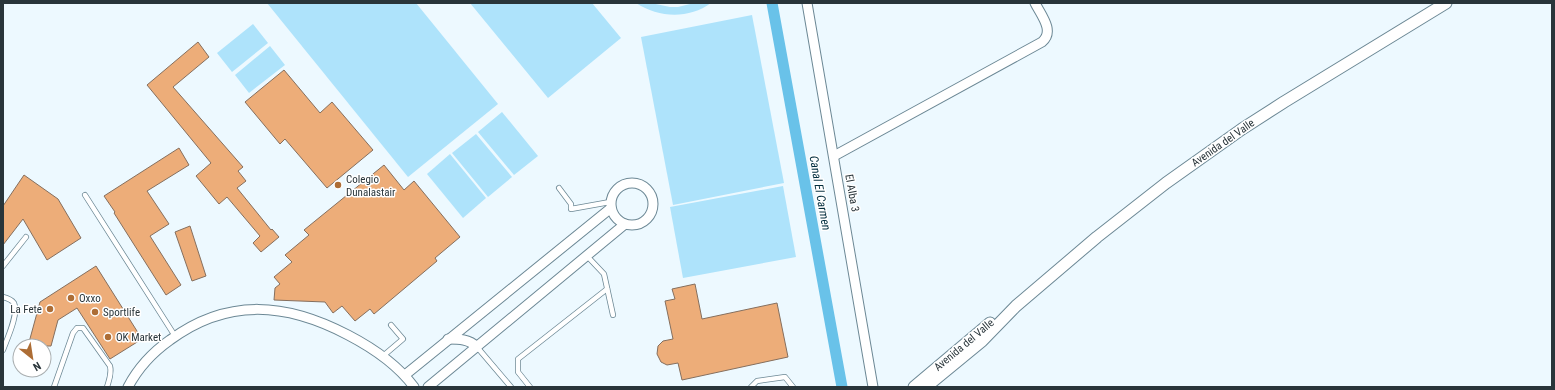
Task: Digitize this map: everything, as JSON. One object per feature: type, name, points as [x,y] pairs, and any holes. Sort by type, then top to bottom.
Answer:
[{"type":"street","name":"El Alba 3","points":[[807,3],[873,387]]},
{"type":"street","points":[[834,156],[1042,42],[1046,37],[1048,27],[1035,3]]},
{"type":"street","name":"Avenida del Valle","points":[[926,387],[982,340],[1016,306],[1120,219],[1202,157],[1284,102],[1446,3]]},
{"type":"street","points":[[630,182],[638,184],[648,190],[652,198],[653,205],[650,216],[640,224],[633,225],[618,221],[613,215],[610,205],[612,195],[617,188],[630,182]]},
{"type":"street","points":[[405,375],[610,205]]},
{"type":"street","points":[[428,387],[625,224]]},
{"type":"street","name":"Avenida del Valle","points":[[914,387],[1001,314],[1016,306]]},
{"type":"street","points":[[128,387],[145,362],[175,336],[198,323],[223,314],[247,309],[274,310],[301,315],[326,324],[360,341],[383,356],[405,375],[414,387]]},
{"type":"street","points":[[448,339],[467,340],[477,347]]},
{"type":"lane","points":[[559,188],[571,204],[571,209],[610,205]]},
{"type":"lane","points":[[85,195],[175,336]]},
{"type":"lane","points":[[3,266],[26,237]]},
{"type":"lane","points":[[587,256],[604,274],[613,315]]},
{"type":"lane","points":[[530,387],[518,372],[518,359],[607,288]]},
{"type":"lane","points":[[3,297],[11,300],[14,304],[16,312],[3,350]]},
{"type":"lane","points":[[383,356],[403,339],[391,325]]},
{"type":"lane","points":[[54,387],[73,332],[77,328],[83,328],[110,366],[110,376],[106,387]]},
{"type":"lane","points":[[477,347],[511,387]]},
{"type":"lane","points":[[751,387],[757,381],[785,377],[793,387]]},
{"type":"shaded area","points":[[267,3],[416,3],[498,104],[408,177]]},
{"type":"shaded area","points":[[470,3],[592,3],[621,38],[548,98]]},
{"type":"shaded area","points":[[636,3],[651,3],[678,7],[694,3],[711,3],[693,12],[674,15],[654,12]]},
{"type":"shaded area","points":[[752,15],[784,183],[673,205],[641,37]]},
{"type":"shaded area","points":[[253,24],[268,43],[232,72],[217,53]]},
{"type":"shaded area","points":[[270,46],[285,65],[249,93],[235,75]]},
{"type":"shaded area","points":[[502,112],[538,156],[514,175],[478,132]]},
{"type":"shaded area","points":[[476,134],[512,177],[488,197],[452,153]]},
{"type":"shaded area","points":[[450,154],[486,198],[463,218],[427,174]]},
{"type":"shaded area","points":[[783,186],[796,257],[683,278],[670,207]]},
{"type":"building","points":[[198,42],[209,57],[173,87],[243,167],[238,171],[246,181],[237,188],[271,230],[272,229],[279,237],[261,252],[253,243],[260,236],[227,197],[219,204],[196,176],[211,163],[147,85]]},
{"type":"building","points":[[284,70],[320,113],[332,102],[373,150],[327,188],[285,139],[280,144],[245,102]]},
{"type":"building","points":[[179,148],[189,165],[147,191],[169,224],[150,236],[181,285],[166,295],[104,196]]},
{"type":"building","points":[[384,165],[404,190],[414,181],[460,237],[435,258],[437,261],[374,314],[370,309],[355,321],[342,306],[333,313],[325,302],[274,300],[275,288],[280,284],[274,277],[292,262],[285,255],[309,235],[304,230]]},
{"type":"building","points":[[24,175],[58,199],[81,238],[47,260],[23,219],[3,245],[3,206]]},
{"type":"building","points":[[190,226],[206,276],[192,281],[175,232]]},
{"type":"building","points":[[96,266],[142,339],[110,359],[77,308],[58,320],[52,342],[52,338],[30,338],[40,302]]},
{"type":"building","points":[[695,284],[702,319],[777,303],[788,357],[682,380],[678,363],[667,365],[661,362],[657,354],[658,346],[663,341],[673,339],[665,301],[675,299],[672,289]]},
{"type":"waterway","name":"Canal El Carmen","points":[[772,3],[842,387]]},
{"type":"place","name":"Colegio Dunalastair","points":[[338,185]]},
{"type":"place","name":"Oxxo","points":[[71,298]]},
{"type":"place","name":"La Fete","points":[[50,309]]},
{"type":"place","name":"Sportlife","points":[[95,312]]},
{"type":"place","name":"OK Market","points":[[108,337]]}]
